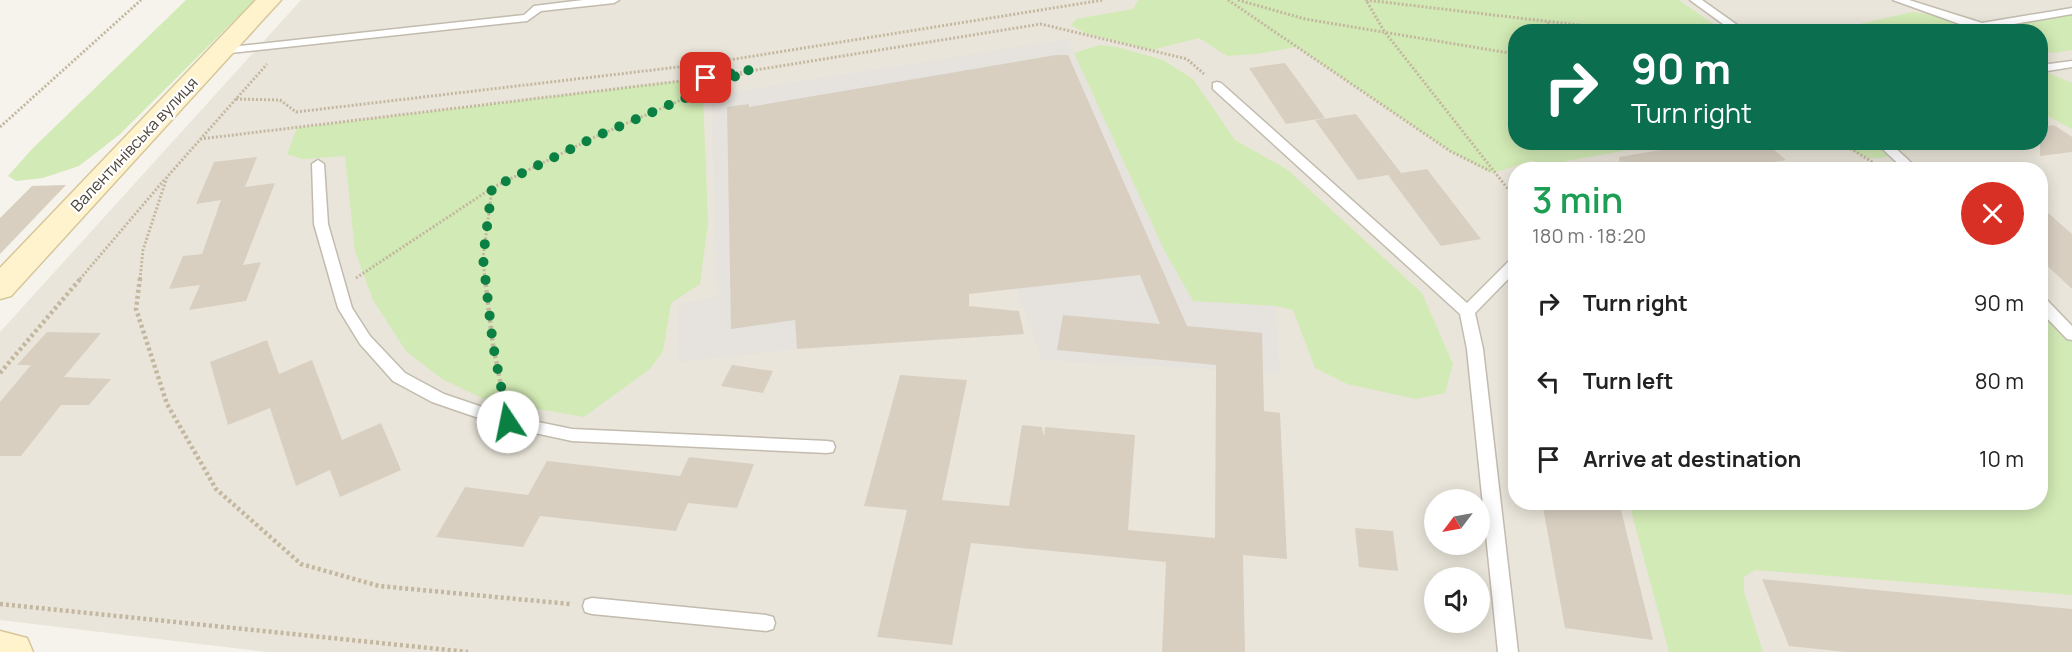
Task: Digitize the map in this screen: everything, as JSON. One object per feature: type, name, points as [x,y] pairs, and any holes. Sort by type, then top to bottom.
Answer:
[{"type":"street","name":"Валентинівська вулиця","points":[[0,288],[269,0]]},
{"type":"street","points":[[0,650],[12,652]]},
{"type":"lane","points":[[221,51],[527,18],[542,4],[614,0]]},
{"type":"lane","points":[[1695,0],[1730,24]]},
{"type":"lane","points":[[1899,0],[1971,24]]},
{"type":"lane","points":[[2010,24],[2072,11]]},
{"type":"lane","points":[[2048,68],[2072,64]]},
{"type":"lane","points":[[1217,86],[1467,312],[1474,349],[1508,652]]},
{"type":"lane","points":[[1890,150],[1904,162]]},
{"type":"lane","points":[[318,164],[321,224],[345,308],[365,340],[399,377],[438,398],[508,422],[572,435],[827,447]]},
{"type":"lane","points":[[1467,312],[1508,270]]},
{"type":"lane","points":[[2048,310],[2072,335]]},
{"type":"lane","points":[[592,606],[766,623]]},
{"type":"path","points":[[0,127],[141,0]]},
{"type":"path","points":[[236,99],[280,100],[296,112],[704,64],[1103,0]]},
{"type":"path","points":[[1228,0],[1450,151],[1493,173]]},
{"type":"path","points":[[1238,0],[1305,19],[1508,53]]},
{"type":"path","points":[[1364,0],[1384,31],[1508,190]]},
{"type":"path","points":[[1364,0],[1570,24]]},
{"type":"path","points":[[1544,21],[1550,24]]},
{"type":"path","points":[[200,139],[272,132],[750,70],[1041,24],[1187,59],[1217,86]]},
{"type":"path","points":[[0,373],[284,44]]},
{"type":"path","points":[[339,289],[492,188],[597,136],[750,70]]},
{"type":"path","points":[[1853,150],[1872,162]]},
{"type":"path","points":[[167,177],[143,250],[136,309],[167,405],[216,489],[302,564],[379,586],[592,606]]},
{"type":"path","points":[[492,188],[483,258],[493,345],[508,422]]},
{"type":"path","points":[[0,604],[468,652]]},
{"type":"shaded area","points":[[301,0],[2072,0],[2072,652],[266,652],[0,620],[0,332]]},
{"type":"shaded area","points":[[1068,39],[1165,252],[1193,301],[1275,306],[1280,373],[1042,360],[1011,274],[783,152],[797,349],[678,362],[679,304],[717,297],[711,96]]},
{"type":"green space","points":[[186,0],[255,0],[119,135],[79,166],[43,178],[16,181],[8,176],[32,149]]},
{"type":"green space","points":[[1138,0],[1679,0],[1713,24],[1508,24],[1508,150],[1628,150],[1561,162],[1508,162],[1508,168],[1493,173],[1450,151],[1297,47],[1257,54],[1227,56],[1199,38],[1152,50],[1085,33],[1071,25],[1076,19],[1133,9]]},
{"type":"green space","points":[[1912,12],[1935,15],[1960,24],[1860,24]]},
{"type":"green space","points":[[2072,12],[2072,50],[2048,52],[2048,24],[2007,24]]},
{"type":"green space","points":[[1100,45],[1117,47],[1163,60],[1193,79],[1235,140],[1288,170],[1422,293],[1453,364],[1445,393],[1416,399],[1347,384],[1315,368],[1293,310],[1275,306],[1193,301],[1165,252],[1074,53]]},
{"type":"green space","points":[[2048,72],[2072,83],[2072,129],[2048,116]]},
{"type":"green space","points":[[695,79],[703,96],[708,223],[700,284],[671,303],[663,351],[650,369],[584,417],[486,400],[442,379],[406,351],[373,300],[355,251],[345,156],[302,159],[287,154],[297,128]]},
{"type":"green space","points":[[1852,150],[1881,150],[1889,156],[1869,158]]},
{"type":"green space","points":[[2048,318],[2072,342],[2072,595],[1755,570],[1744,577],[1744,592],[1763,652],[1669,652],[1631,510],[2048,510]]},
{"type":"building","points":[[1056,55],[1068,55],[1187,326],[1262,333],[1264,411],[1280,413],[1287,559],[1243,555],[1245,652],[1162,652],[1166,562],[971,543],[952,645],[877,637],[907,510],[864,506],[900,375],[967,380],[942,500],[1009,506],[1022,425],[1042,427],[1044,437],[1045,427],[1135,435],[1128,530],[1215,538],[1216,365],[1057,350],[1063,315],[1160,324],[1140,275],[969,294],[969,306],[1019,311],[1024,334],[797,349],[795,320],[731,329],[727,107],[749,104],[749,107]]},
{"type":"building","points":[[1285,63],[1325,118],[1286,124],[1249,68]]},
{"type":"building","points":[[1356,114],[1401,173],[1427,169],[1481,239],[1441,246],[1388,175],[1358,180],[1315,120]]},
{"type":"building","points":[[2054,125],[2072,137],[2072,152],[2040,156],[2040,150],[2048,150],[2048,126]]},
{"type":"building","points":[[1661,150],[1774,150],[1786,160],[1775,162],[1619,162],[1619,157]]},
{"type":"building","points":[[257,157],[245,187],[275,183],[243,265],[261,262],[246,301],[189,310],[200,285],[169,289],[183,256],[202,254],[221,200],[196,204],[214,162]]},
{"type":"building","points":[[66,185],[0,254],[0,218],[32,186]]},
{"type":"building","points":[[2048,213],[2072,234],[2072,289],[2048,266]]},
{"type":"building","points":[[47,332],[101,333],[64,377],[111,379],[89,405],[61,405],[21,456],[0,456],[0,402],[31,365],[17,365]]},
{"type":"building","points":[[267,340],[279,374],[312,360],[342,440],[381,423],[401,470],[340,497],[330,470],[296,486],[270,408],[228,425],[210,362]]},
{"type":"building","points":[[732,365],[773,371],[763,393],[721,386]]},
{"type":"building","points":[[689,457],[754,464],[737,508],[688,503],[676,531],[540,516],[523,547],[436,537],[465,487],[528,495],[547,461],[680,476]]},
{"type":"building","points":[[1543,510],[1621,510],[1653,640],[1565,628]]},
{"type":"building","points":[[1355,528],[1393,531],[1398,571],[1359,567]]},
{"type":"building","points":[[1762,579],[2072,609],[2072,652],[1845,652],[1789,646]]},
{"type":"route","points":[[508,422],[493,345],[483,258],[492,188],[597,136],[750,70],[706,78]]}]
